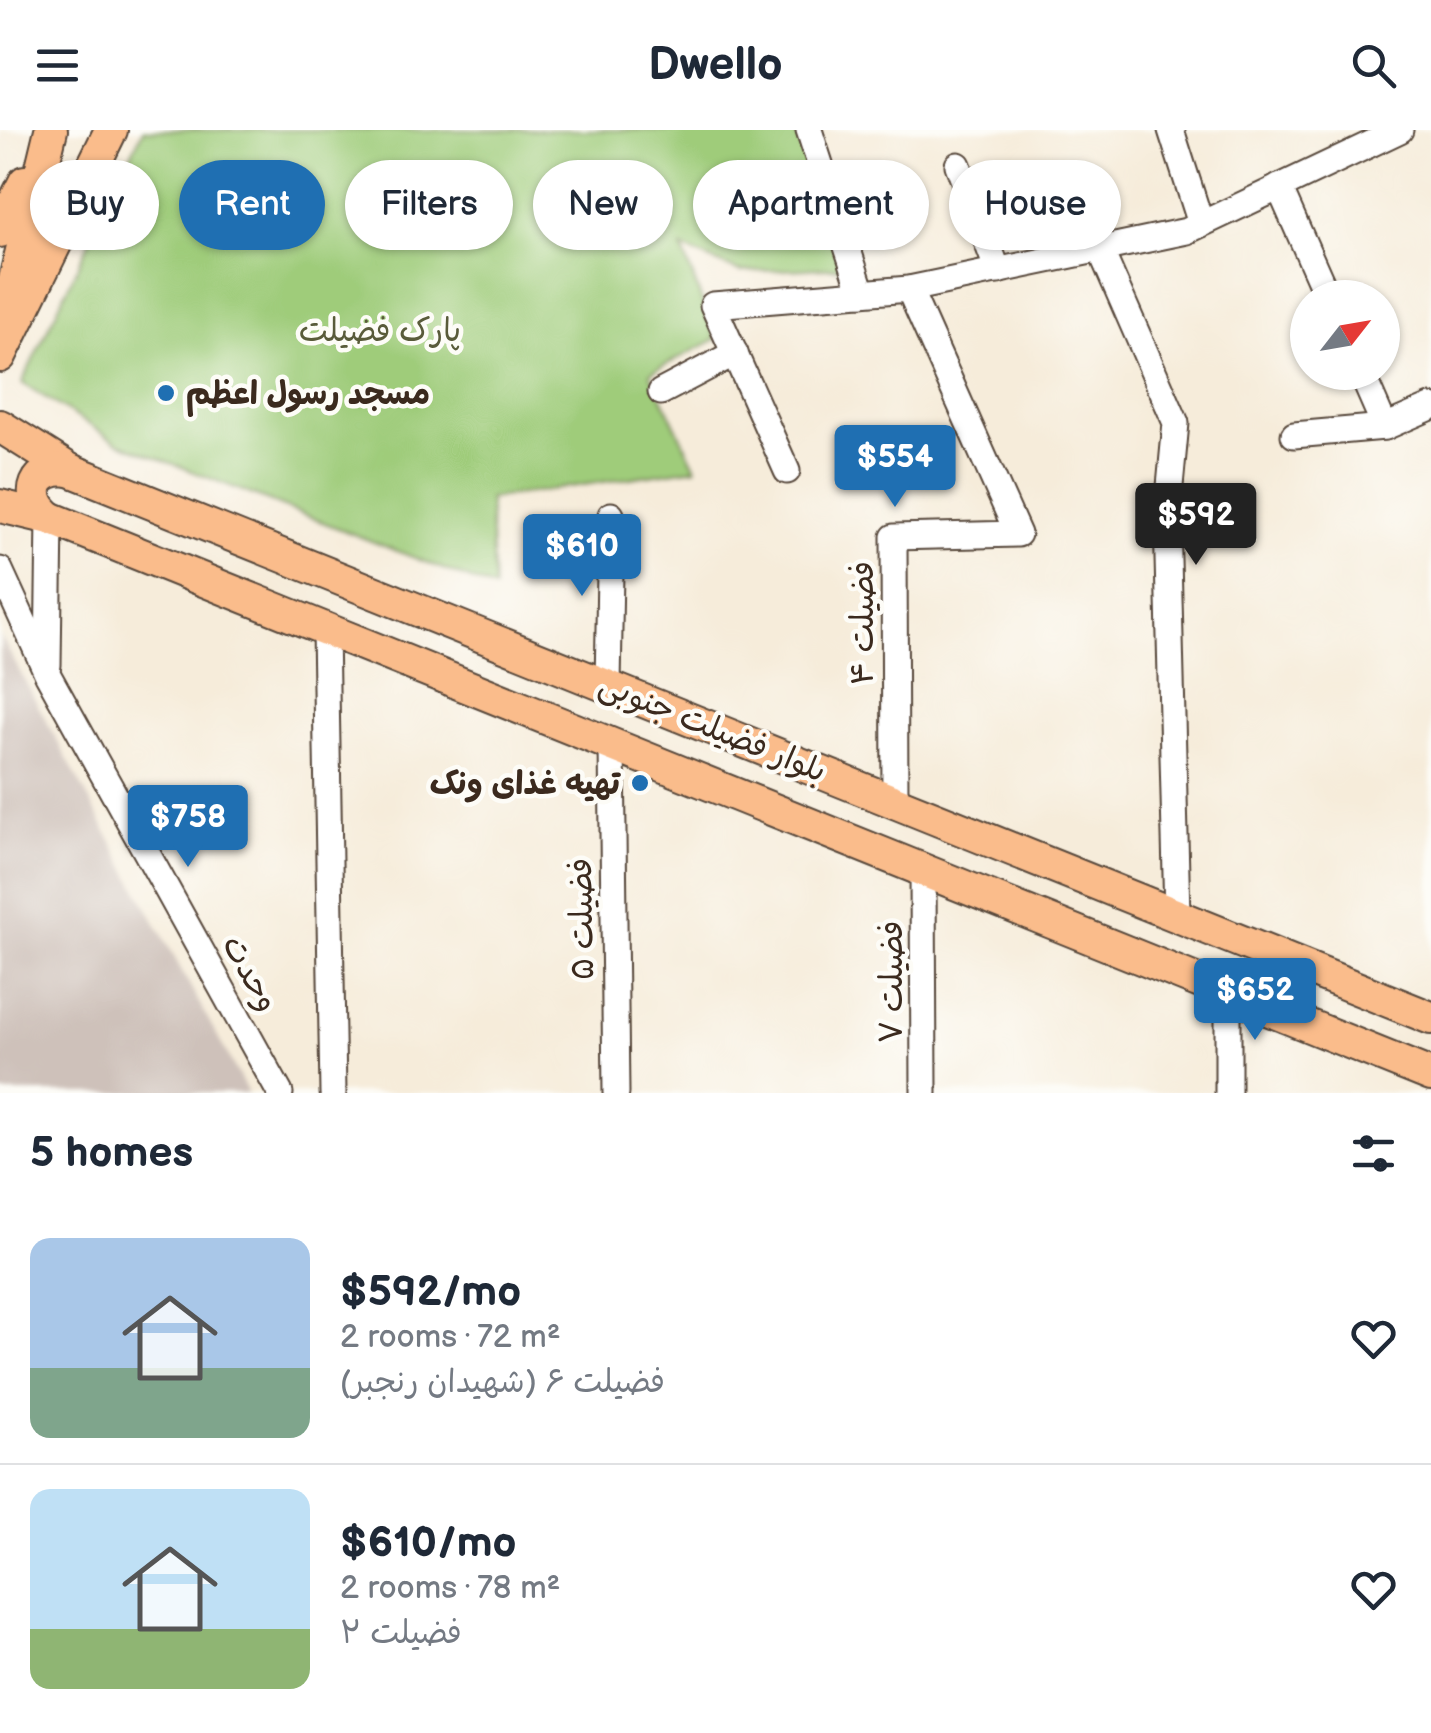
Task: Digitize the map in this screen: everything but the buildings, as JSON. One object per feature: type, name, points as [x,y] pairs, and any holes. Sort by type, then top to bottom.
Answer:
[{"type":"main road","points":[[0,232],[51,130]]},
{"type":"main road","points":[[0,343],[51,130]]},
{"type":"main road","points":[[0,356],[111,130]]},
{"type":"main road","name":"بلوار فضیلت جنوبی","points":[[0,426],[70,470],[1431,1018]]},
{"type":"main road","points":[[50,518],[40,510],[34,497],[36,484],[44,473],[57,468],[70,470]]},
{"type":"main road","name":"بلوار فضیلت جنوبی","points":[[0,506],[50,518],[1431,1075]]},
{"type":"main road","points":[[435,673],[456,624]]},
{"type":"street","points":[[808,130],[862,293]]},
{"type":"street","points":[[1171,130],[1200,224]]},
{"type":"street","points":[[1121,245],[1187,231],[1400,130]]},
{"type":"street","points":[[1279,187],[1320,280]]},
{"type":"street","points":[[990,250],[998,271]]},
{"type":"street","points":[[787,471],[713,305],[909,289],[1095,250]]},
{"type":"street","points":[[1100,250],[1176,422],[1167,518],[1177,915]]},
{"type":"street","name":"فضیلت ۴","points":[[895,801],[894,537],[1018,534],[909,289]]},
{"type":"street","points":[[660,392],[735,353]]},
{"type":"street","points":[[1369,390],[1385,427]]},
{"type":"street","points":[[1294,436],[1385,427],[1431,406]]},
{"type":"street","points":[[608,684],[611,515]]},
{"type":"street","points":[[48,674],[50,518]]},
{"type":"street","name":"وحدت","points":[[0,570],[48,674],[280,1093]]},
{"type":"street","points":[[326,630],[332,1093]]},
{"type":"street","name":"فضیلت ۵","points":[[612,745],[616,1093]]},
{"type":"street","name":"فضیلت ۷","points":[[923,870],[924,1093]]},
{"type":"street","points":[[1228,992],[1228,1093]]},
{"type":"shaded area","points":[[0,635],[248,1093],[0,1093]]},
{"type":"green space","name":"پارک فضیلت","points":[[143,130],[792,130],[807,160],[693,160],[693,250],[841,250],[847,267],[740,272],[682,248],[716,339],[650,373],[696,468],[489,499],[494,589],[117,442],[22,383],[86,250],[159,250],[159,160],[129,160]]},
{"type":"place","name":"مسجد رسول اعظم","points":[[166,393]]},
{"type":"place","name":"تهیه غذای ونک","points":[[640,783]]}]
